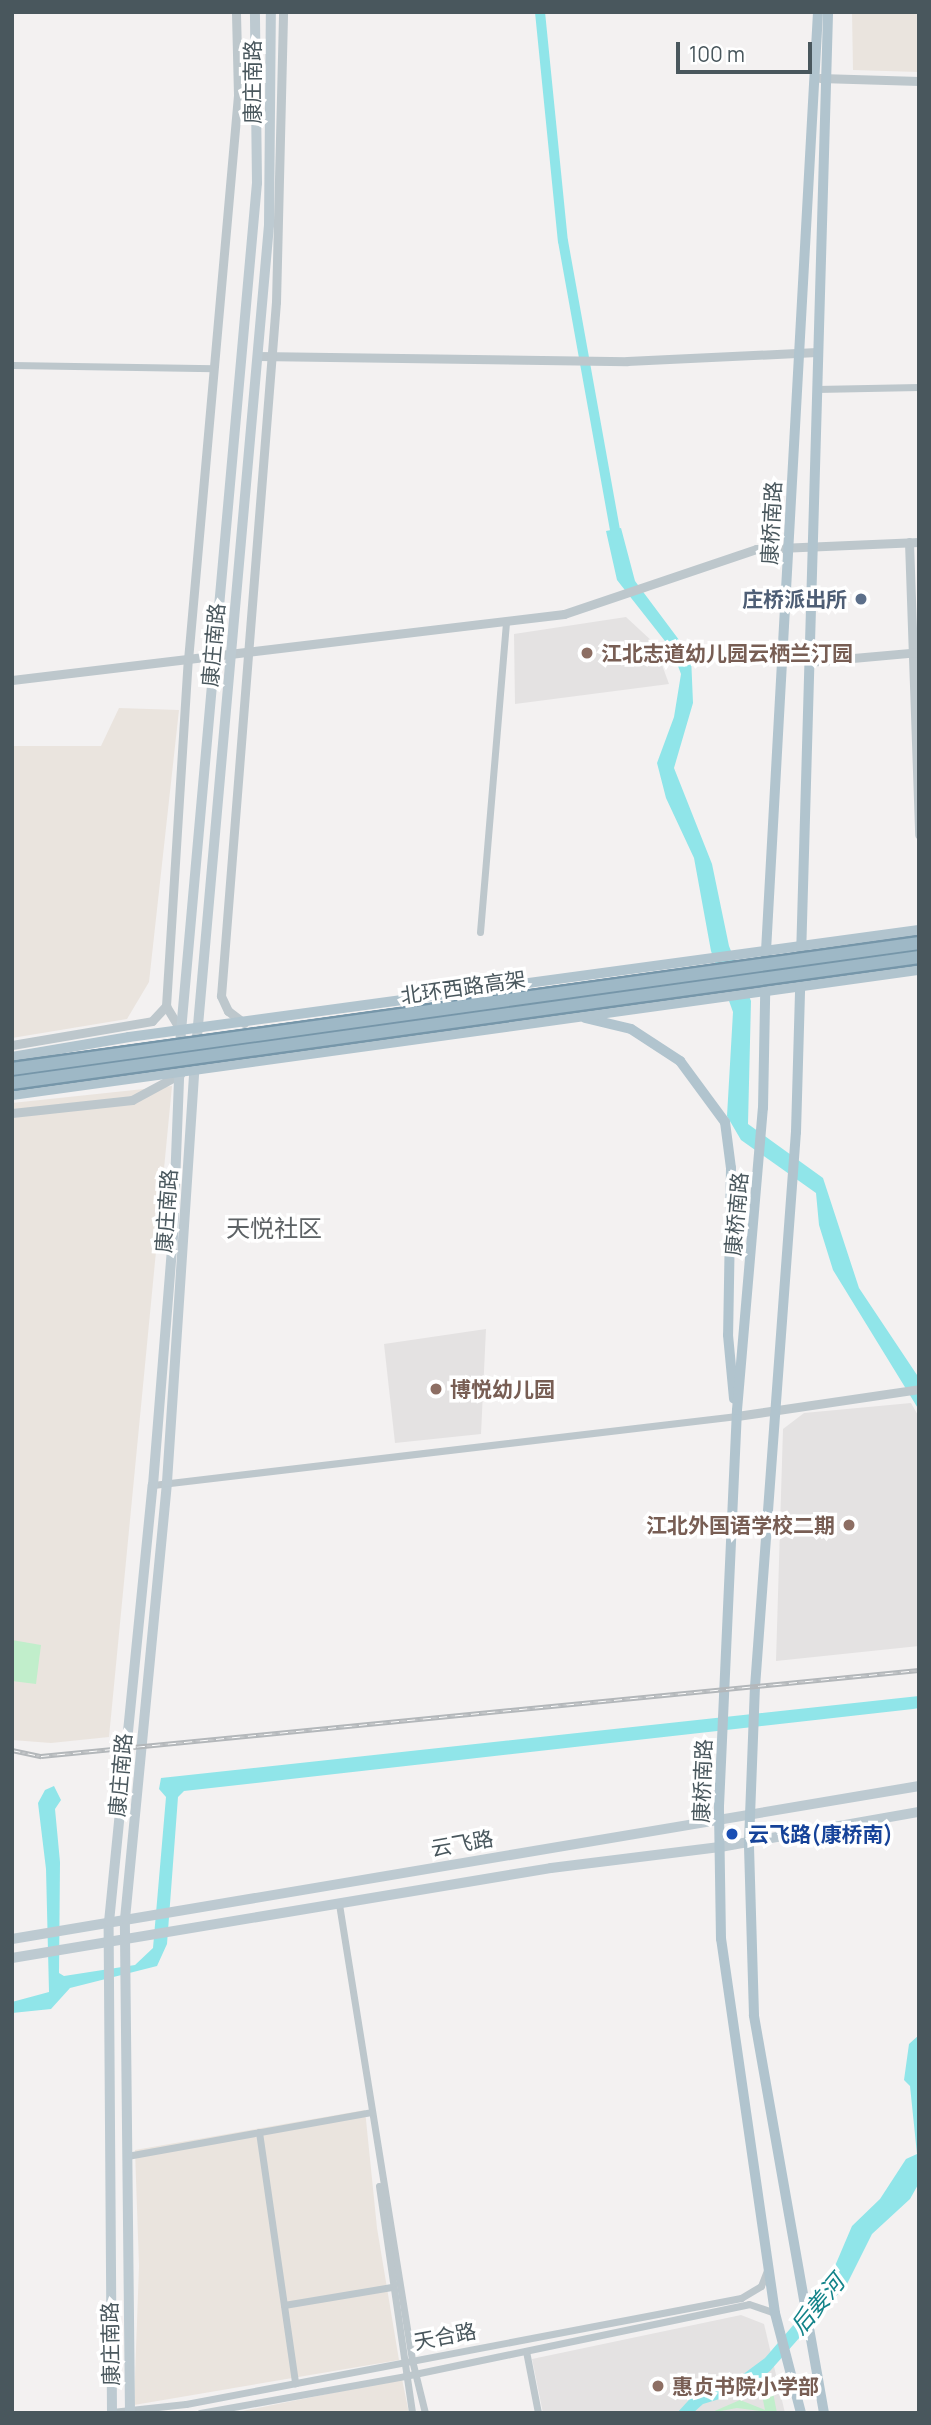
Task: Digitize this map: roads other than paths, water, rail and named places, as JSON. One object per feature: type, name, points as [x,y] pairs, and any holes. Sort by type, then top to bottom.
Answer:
[{"type":"highway","name":"北环西路高架","points":[[12,1069],[919,943]]},
{"type":"highway","name":"北环西路高架","points":[[12,1083],[919,957]]},
{"type":"main road","name":"康庄南路","points":[[112,2413],[109,1922],[153,1485],[181,1031],[257,183],[255,12]]},
{"type":"main road","name":"康庄南路","points":[[130,2412],[125,1919],[167,1482],[197,1029],[270,225],[271,12]]},
{"type":"main road","name":"康桥南路","points":[[749,1842],[755,1705],[796,1132],[817,352],[820,78],[818,12]]},
{"type":"main road","name":"康桥南路","points":[[801,2413],[776,2313],[722,1939],[719,1819],[737,1413],[763,1108],[766,951],[799,352],[820,78],[828,12]]},
{"type":"main road","points":[[12,1057],[181,1031],[919,930]]},
{"type":"main road","points":[[12,1095],[180,1074],[919,970]]},
{"type":"main road","points":[[579,1017],[631,1029],[680,1061],[725,1122],[731,1168],[727,1335],[737,1413]]},
{"type":"main road","name":"云飞路","points":[[12,1939],[919,1786]]},
{"type":"main road","name":"云飞路","points":[[12,1958],[551,1868],[720,1847],[919,1812]]},
{"type":"main road","points":[[749,1842],[754,2015],[824,2413]]},
{"type":"street","points":[[181,1031],[166,1006],[188,660],[238,95],[236,12]]},
{"type":"street","points":[[244,1023],[228,1011],[221,996],[272,358],[283,12]]},
{"type":"street","points":[[820,78],[919,81]]},
{"type":"street","points":[[258,356],[592,361],[817,352]]},
{"type":"street","points":[[12,365],[214,368]]},
{"type":"street","points":[[816,389],[919,387]]},
{"type":"street","points":[[12,680],[506,621],[584,609],[727,555],[811,545],[914,542],[919,835]]},
{"type":"street","points":[[481,932],[506,621]]},
{"type":"street","points":[[808,662],[916,652]]},
{"type":"street","points":[[12,1045],[152,1021],[166,1006]]},
{"type":"street","points":[[12,1113],[132,1100],[180,1074]]},
{"type":"street","points":[[153,1485],[919,1389]]},
{"type":"street","points":[[339,1904],[412,2360],[425,2413]]},
{"type":"street","points":[[127,2156],[371,2112]]},
{"type":"street","points":[[259,2132],[295,2383]]},
{"type":"street","points":[[375,2137],[391,2287],[412,2413]]},
{"type":"street","name":"天合路","points":[[112,2413],[295,2383],[741,2298],[761,2286],[769,2266]]},
{"type":"street","points":[[284,2305],[391,2287]]},
{"type":"street","name":"天合路","points":[[200,2413],[405,2376],[749,2304],[776,2313]]},
{"type":"street","points":[[526,2351],[538,2413]]},
{"type":"water","points":[[621,528],[635,581],[691,656],[693,703],[674,768],[712,864],[729,946],[751,1001],[748,1124],[823,1178],[859,1288],[919,1378],[919,1410],[833,1270],[819,1225],[816,1193],[741,1140],[727,1116],[733,1012],[711,951],[694,858],[666,798],[657,763],[674,717],[681,674],[672,650],[617,580],[606,531]]},
{"type":"water","points":[[919,1696],[919,1708],[913,1709],[184,1791],[178,1797],[167,1944],[157,1966],[70,1988],[51,2009],[12,2013],[12,2002],[49,1992],[46,1869],[38,1803],[45,1790],[54,1786],[61,1800],[55,1809],[60,1862],[59,1973],[64,1976],[135,1965],[153,1948],[166,1797],[159,1789],[161,1778]]},
{"type":"water","name":"后姜河","points":[[919,2035],[919,2183],[910,2199],[872,2234],[847,2284],[770,2371],[739,2393],[703,2404],[693,2413],[677,2413],[698,2390],[738,2378],[765,2358],[826,2287],[852,2226],[880,2199],[906,2159],[917,2154],[910,2086],[904,2080],[909,2044]]},
{"type":"waterway","points":[[540,12],[563,241],[617,541]]},
{"type":"railway","points":[[12,1750],[41,1756],[919,1670]]},
{"type":"place","name":"庄桥派出所","points":[[861,599]]},
{"type":"place","name":"江北志道幼儿园云栖兰汀园","points":[[587,653]]},
{"type":"place","name":"博悦幼儿园","points":[[436,1389]]},
{"type":"place","name":"江北外国语学校二期","points":[[849,1525]]},
{"type":"place","name":"云飞路(康桥南)","points":[[732,1834]]},
{"type":"place","name":"惠贞书院小学部","points":[[658,2386]]},
{"type":"district","name":"天悦社区","points":[[274,1228]]}]
